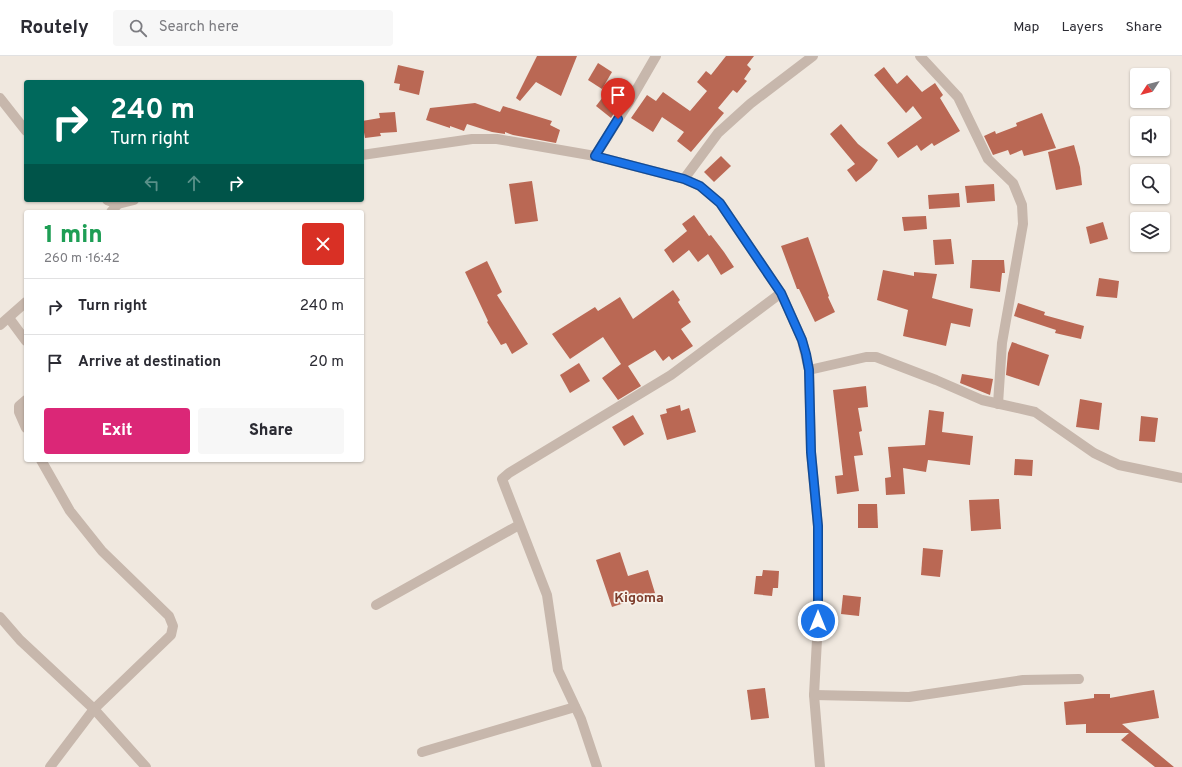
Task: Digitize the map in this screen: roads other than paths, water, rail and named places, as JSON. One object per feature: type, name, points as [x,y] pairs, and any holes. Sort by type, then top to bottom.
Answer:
[{"type":"street","points":[[595,156],[656,56]]},
{"type":"street","points":[[684,179],[718,132],[750,104],[813,56]]},
{"type":"street","points":[[920,56],[958,97],[988,159],[1013,183],[1022,205],[1023,224],[1002,343],[998,404]]},
{"type":"street","points":[[0,98],[24,128]]},
{"type":"street","points":[[364,155],[472,139],[497,139],[595,156],[684,179],[700,186],[720,203],[781,293],[802,340],[809,370],[811,452],[818,526],[818,621],[814,695],[820,767]]},
{"type":"street","points":[[115,208],[129,202]]},
{"type":"street","points":[[597,767],[576,707],[558,670],[547,595],[502,483],[504,476],[670,375],[781,293]]},
{"type":"street","points":[[0,325],[24,304]]},
{"type":"street","points":[[8,318],[24,338]]},
{"type":"street","points":[[809,370],[866,357],[876,357],[936,380],[982,400],[1035,412],[1094,453],[1119,465],[1182,478]]},
{"type":"street","points":[[24,402],[19,406],[19,412],[24,423]]},
{"type":"street","points":[[42,462],[70,511],[102,552],[169,616],[173,626],[171,635],[94,709],[50,767]]},
{"type":"street","points":[[376,605],[519,524]]},
{"type":"street","points":[[0,617],[20,640],[94,709],[146,767]]},
{"type":"street","points":[[814,695],[909,697],[1023,680],[1079,680]]},
{"type":"street","points":[[422,752],[576,707]]},
{"type":"district","name":"Kigoma","points":[[639,598]]}]
